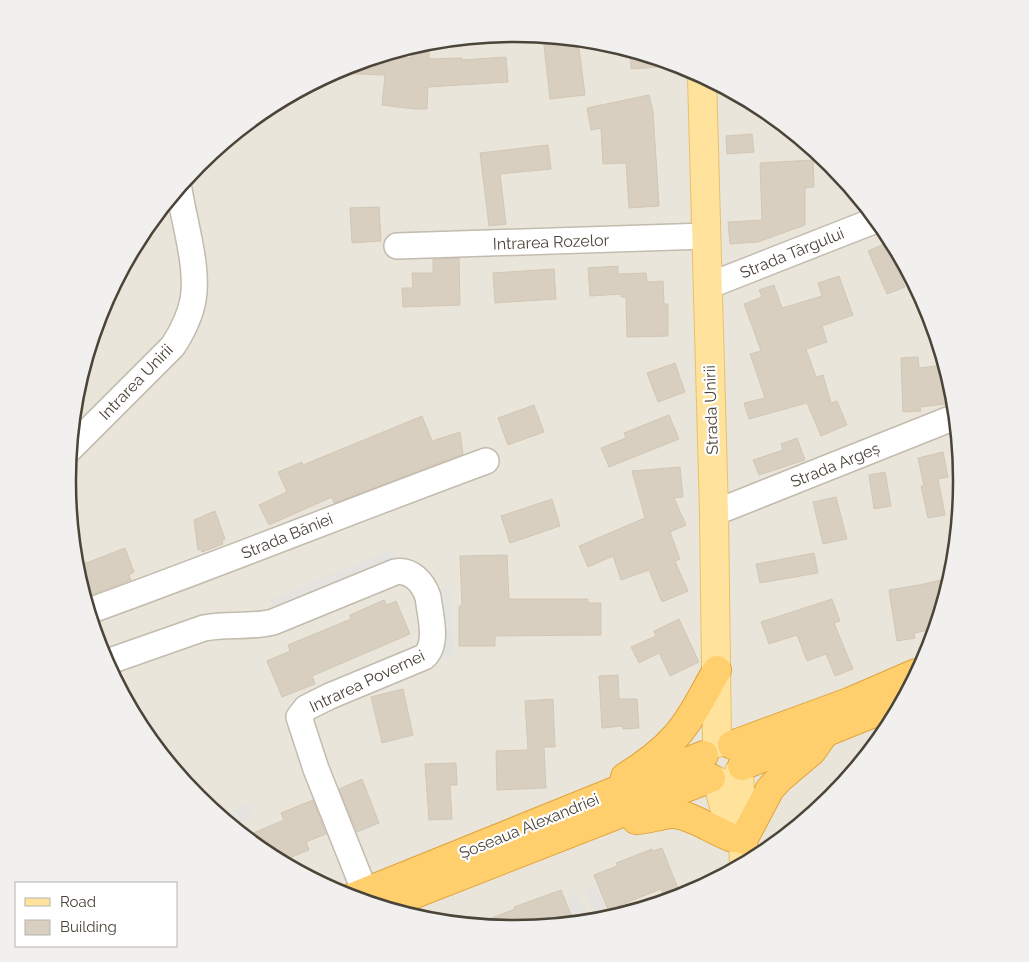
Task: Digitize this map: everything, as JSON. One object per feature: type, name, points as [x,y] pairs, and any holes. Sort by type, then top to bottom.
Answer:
[{"type":"highway","points":[[587,803],[642,765],[676,736],[695,710],[717,670]]},
{"type":"highway","name":"Șoseaua Alexandriei","points":[[375,896],[614,816],[849,702],[906,678]]},
{"type":"highway","name":"Șoseaua Alexandriei","points":[[374,896],[587,803],[824,733],[890,706]]},
{"type":"highway","points":[[614,816],[638,820],[671,814],[686,816],[713,830],[740,851],[770,789],[812,751],[824,733]]},
{"type":"main road","name":"Strada Unirii","points":[[702,85],[717,670],[723,763],[740,851]]},
{"type":"street","name":"Intrarea Unirii","points":[[78,441],[168,352],[182,332],[193,300],[194,277],[180,198]]},
{"type":"street","name":"Strada Târgului","points":[[708,286],[869,223]]},
{"type":"street","name":"Intrarea Rozelor","points":[[397,246],[706,236]]},
{"type":"street","name":"Strada Argeș","points":[[714,513],[948,420]]},
{"type":"street","name":"Strada Băniei","points":[[95,609],[234,558],[347,512],[486,461]]},
{"type":"street","name":"Intrarea Povernei","points":[[114,660],[204,628],[219,625],[253,626],[273,622],[394,572],[405,572],[417,579],[426,590],[428,597],[432,625],[432,645],[428,654],[424,658],[330,696],[306,708],[299,717],[316,769],[364,892]]},
{"type":"shaded area","points":[[514,42],[543,43],[572,46],[628,57],[682,76],[708,88],[734,101],[781,133],[804,151],[844,192],[879,237],[894,262],[920,313],[930,340],[945,395],[949,424],[952,452],[952,510],[945,567],[938,594],[920,649],[908,675],[879,725],[862,748],[825,791],[804,811],[758,846],[734,861],[682,886],[655,896],[628,905],[572,916],[543,919],[486,919],[457,916],[401,905],[347,886],[321,874],[295,861],[248,829],[225,811],[185,770],[150,725],[135,700],[109,649],[99,622],[84,567],[80,538],[77,510],[77,452],[84,395],[91,368],[109,313],[121,287],[150,237],[167,214],[204,171],[225,151],[271,116],[295,101],[347,76],[374,66],[401,57],[457,46]]},
{"type":"shaded area","points":[[387,551],[393,552],[400,563],[276,613],[270,600]]},
{"type":"shaded area","points":[[450,588],[455,657],[440,658],[435,589]]},
{"type":"shaded area","points":[[249,803],[254,816],[240,823],[228,813]]},
{"type":"shaded area","points":[[595,884],[606,910],[595,912],[585,889]]},
{"type":"shaded area","points":[[577,893],[586,914],[574,916],[567,897]]},
{"type":"building","points":[[544,43],[579,47],[585,95],[550,99]]},
{"type":"building","points":[[429,51],[429,59],[462,58],[462,60],[506,57],[508,82],[428,87],[427,109],[414,109],[382,105],[385,75],[353,74],[401,57],[411,58],[411,55]]},
{"type":"building","points":[[630,58],[658,67],[631,69]]},
{"type":"building","points":[[649,95],[653,112],[659,206],[629,208],[626,163],[603,164],[601,128],[591,130],[587,108]]},
{"type":"building","points":[[752,134],[754,152],[727,154],[726,136]]},
{"type":"building","points":[[548,145],[551,169],[500,174],[506,224],[489,226],[480,153]]},
{"type":"building","points":[[813,160],[814,187],[805,188],[805,225],[758,242],[730,244],[728,222],[762,220],[760,163]]},
{"type":"building","points":[[379,207],[381,241],[352,243],[350,208]]},
{"type":"building","points":[[883,244],[895,264],[905,287],[887,294],[868,251]]},
{"type":"building","points":[[459,258],[460,305],[403,307],[402,288],[413,288],[412,273],[433,273],[433,259]]},
{"type":"building","points":[[618,266],[618,274],[646,273],[647,282],[663,281],[664,304],[668,304],[668,336],[627,337],[626,297],[621,297],[621,294],[590,296],[588,268]]},
{"type":"building","points":[[554,269],[556,299],[495,303],[493,273]]},
{"type":"building","points":[[839,276],[853,315],[822,326],[827,342],[806,349],[816,377],[823,375],[831,403],[837,401],[847,425],[821,436],[807,403],[749,419],[744,403],[765,398],[750,354],[761,351],[744,304],[762,297],[759,290],[774,285],[782,308],[822,296],[818,283]]},
{"type":"building","points":[[918,357],[919,368],[937,366],[946,404],[920,407],[921,411],[903,412],[901,358]]},
{"type":"building","points":[[675,363],[685,392],[658,402],[647,373]]},
{"type":"building","points":[[534,405],[544,432],[508,445],[498,418]]},
{"type":"building","points":[[669,415],[679,439],[609,467],[601,448],[626,438],[624,433]]},
{"type":"building","points":[[422,416],[432,441],[460,432],[463,454],[334,503],[332,497],[269,525],[259,505],[287,492],[278,472],[302,462],[303,465]]},
{"type":"building","points":[[797,438],[805,460],[759,475],[753,460],[783,450],[781,444]]},
{"type":"building","points":[[943,452],[948,477],[938,479],[945,515],[928,518],[921,486],[924,486],[918,458]]},
{"type":"building","points":[[680,467],[683,497],[674,498],[686,525],[670,532],[680,559],[675,561],[688,591],[662,602],[649,570],[621,580],[613,556],[588,567],[579,546],[645,518],[632,471]]},
{"type":"building","points":[[885,472],[891,506],[874,509],[869,475]]},
{"type":"building","points":[[836,497],[847,539],[823,544],[813,502]]},
{"type":"building","points":[[552,499],[560,526],[510,543],[501,516]]},
{"type":"building","points":[[215,511],[225,539],[222,540],[223,544],[202,552],[201,549],[198,550],[194,520]]},
{"type":"building","points":[[125,548],[134,572],[129,575],[131,580],[91,595],[84,564]]},
{"type":"building","points":[[814,553],[818,573],[760,583],[756,564]]},
{"type":"building","points":[[507,555],[509,599],[588,599],[588,603],[601,603],[601,635],[495,636],[495,646],[459,646],[459,606],[462,606],[460,556]]},
{"type":"building","points":[[942,580],[927,631],[914,633],[915,638],[897,641],[889,590]]},
{"type":"building","points":[[832,599],[840,621],[834,623],[853,669],[835,676],[826,654],[807,661],[797,635],[769,644],[761,622]]},
{"type":"building","points":[[384,600],[387,605],[396,601],[410,634],[312,676],[315,684],[282,697],[267,661],[290,651],[288,645],[351,619],[350,615]]},
{"type":"building","points":[[679,619],[699,662],[670,676],[659,653],[639,663],[631,647],[656,636],[654,631]]},
{"type":"building","points":[[618,675],[619,699],[637,699],[639,728],[623,729],[623,726],[602,728],[599,676]]},
{"type":"building","points":[[403,689],[413,735],[382,743],[371,697]]},
{"type":"building","points":[[553,699],[555,747],[544,747],[546,788],[497,790],[496,751],[528,750],[525,701]]},
{"type":"building","points":[[456,763],[457,785],[450,785],[452,819],[429,820],[425,764]]},
{"type":"building","points":[[362,779],[379,823],[357,832],[339,789]]},
{"type":"building","points":[[313,800],[326,834],[306,842],[309,850],[290,858],[253,833],[284,820],[281,813]]},
{"type":"building","points":[[662,848],[678,888],[663,893],[661,889],[608,909],[594,875],[617,866],[616,863],[652,849],[653,851]]},
{"type":"building","points":[[561,890],[572,916],[543,919],[489,919],[515,909],[514,907]]}]
